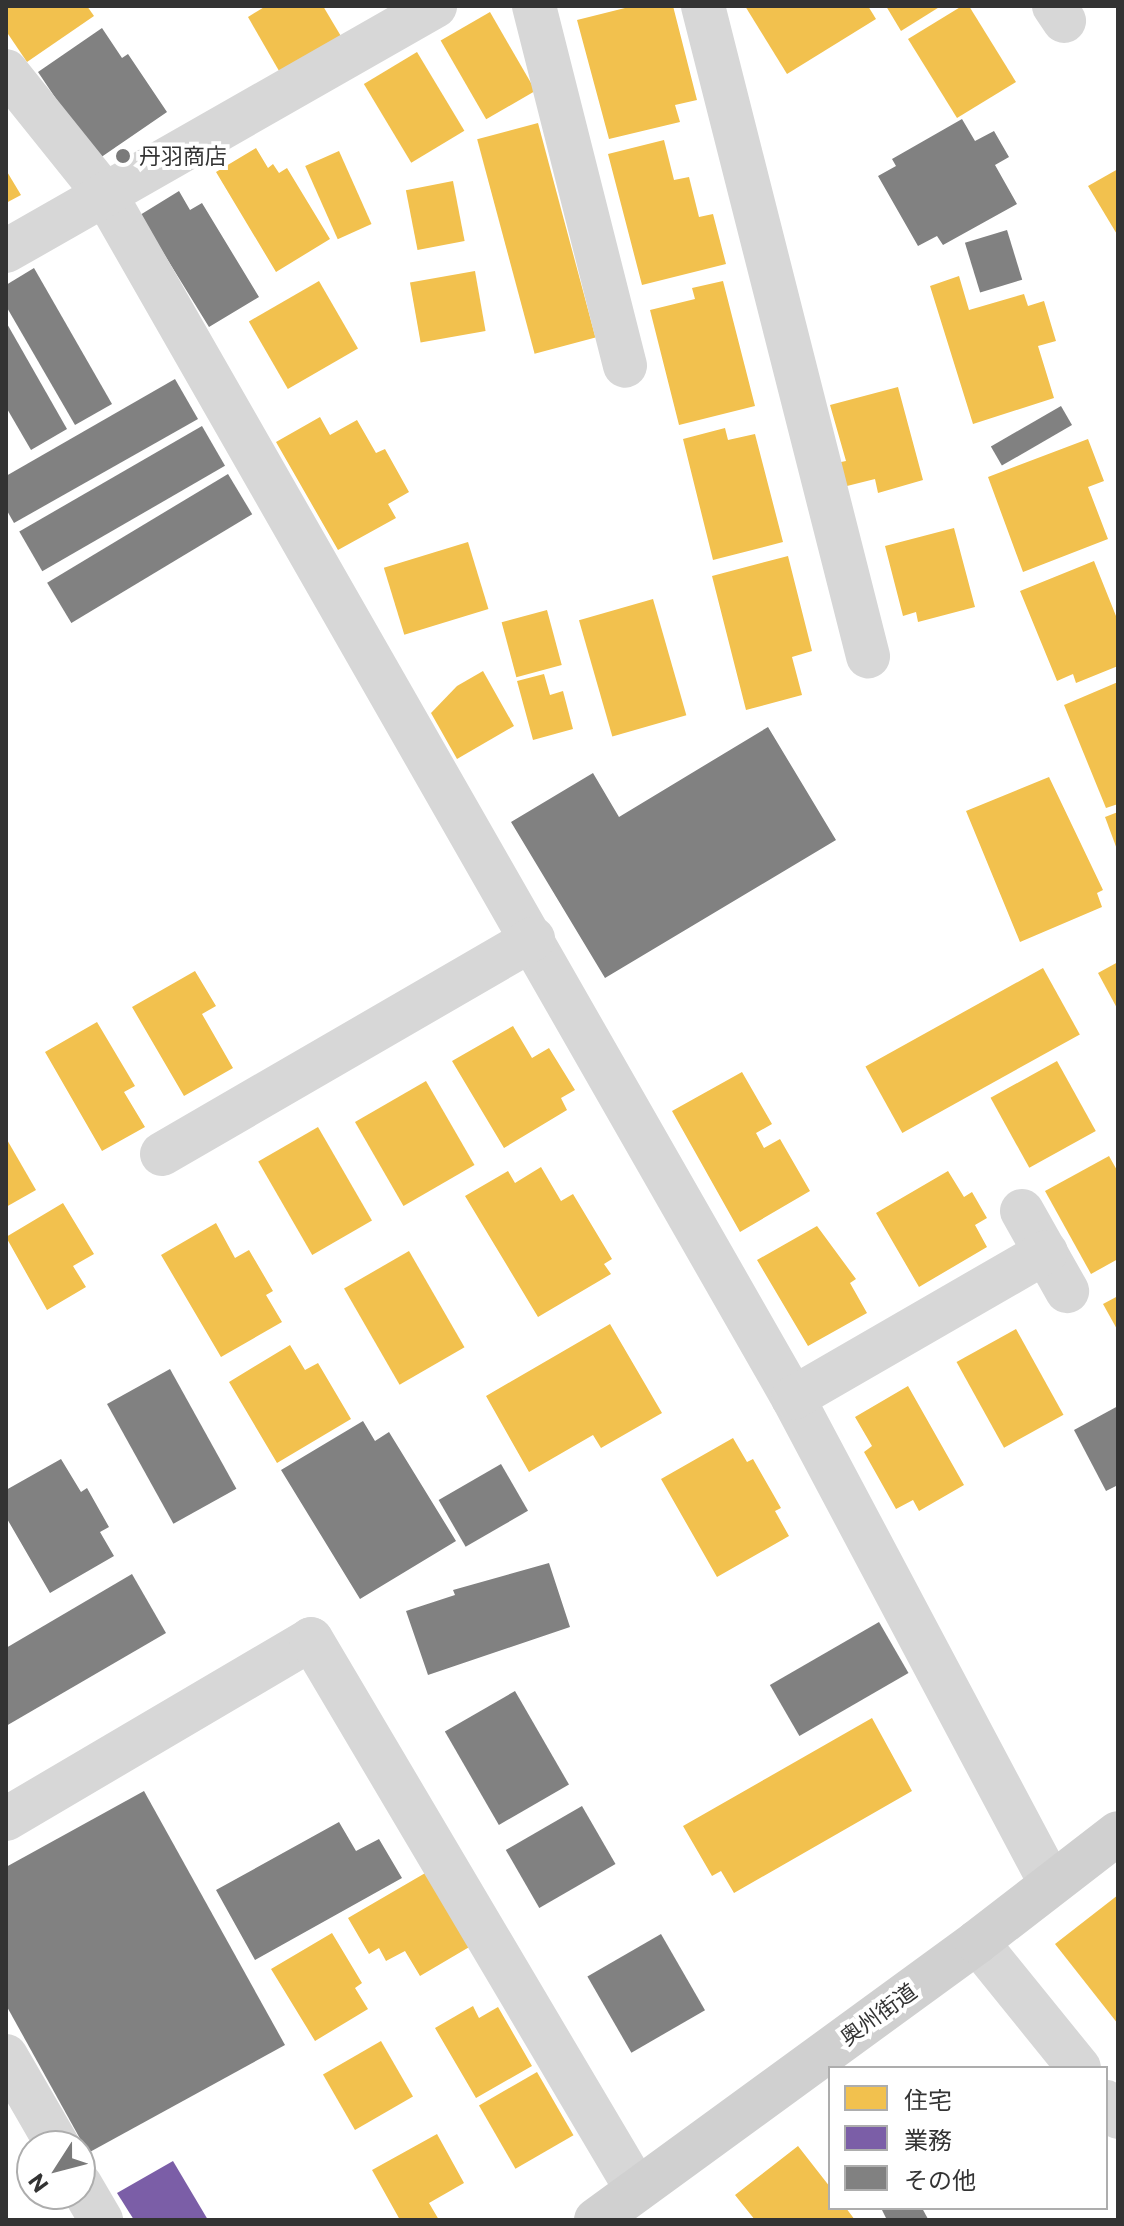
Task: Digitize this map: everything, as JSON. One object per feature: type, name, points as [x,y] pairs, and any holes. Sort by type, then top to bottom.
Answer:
[{"type":"main road","name":"奥州街道","points":[[596,2220],[977,1942],[1118,1833]]},
{"type":"street","points":[[6,251],[435,6]]},
{"type":"street","points":[[534,6],[625,366]]},
{"type":"street","points":[[703,6],[868,656]]},
{"type":"street","points":[[6,71],[106,196],[793,1398],[1051,1884]]},
{"type":"street","points":[[162,1154],[533,939]]},
{"type":"street","points":[[1022,1211],[1067,1291]]},
{"type":"street","points":[[793,1398],[1046,1252]]},
{"type":"street","points":[[6,1819],[311,1639],[637,2190]]},
{"type":"street","points":[[977,1942],[1077,2066]]},
{"type":"street","points":[[6,2056],[49,2130]]},
{"type":"building: 住宅","points":[[6,6],[87,6],[94,16],[27,62],[6,31]]},
{"type":"building: 住宅","points":[[266,6],[323,6],[348,48],[286,83],[248,17]]},
{"type":"building: 住宅","points":[[633,6],[673,6],[697,100],[675,105],[680,122],[609,139],[577,20]]},
{"type":"building: 住宅","points":[[745,6],[868,6],[876,19],[787,74]]},
{"type":"building: 住宅","points":[[886,6],[941,6],[901,31]]},
{"type":"building: 住宅","points":[[962,6],[969,6],[1016,82],[957,118],[908,39]]},
{"type":"building: 住宅","points":[[490,12],[536,91],[486,119],[441,40]]},
{"type":"building: 住宅","points":[[417,52],[464,131],[411,163],[364,84]]},
{"type":"building: 住宅","points":[[538,123],[595,337],[535,354],[477,139]]},
{"type":"building: 住宅","points":[[664,140],[674,180],[689,177],[699,217],[713,214],[726,264],[642,285],[608,154]]},
{"type":"building: 住宅","points":[[256,148],[268,168],[273,164],[279,173],[287,168],[330,239],[276,272],[216,172]]},
{"type":"building: 住宅","points":[[339,151],[372,224],[338,239],[305,166]]},
{"type":"building: 住宅","points":[[1118,169],[1118,236],[1088,186]]},
{"type":"building: 住宅","points":[[6,170],[21,195],[6,203]]},
{"type":"building: 住宅","points":[[453,181],[465,241],[418,250],[406,190]]},
{"type":"building: 住宅","points":[[475,271],[486,331],[421,343],[410,282]]},
{"type":"building: 住宅","points":[[959,276],[969,310],[1024,294],[1028,306],[1044,301],[1056,341],[1038,346],[1054,398],[973,424],[930,286]]},
{"type":"building: 住宅","points":[[319,281],[358,349],[288,389],[249,322]]},
{"type":"building: 住宅","points":[[723,281],[755,406],[679,425],[650,310],[695,299],[692,288]]},
{"type":"building: 住宅","points":[[898,387],[923,480],[878,493],[875,479],[843,487],[836,463],[846,461],[830,405]]},
{"type":"building: 住宅","points":[[320,417],[330,435],[357,420],[376,453],[385,449],[409,492],[388,504],[396,518],[338,550],[276,442]]},
{"type":"building: 住宅","points":[[725,428],[728,440],[755,434],[783,542],[713,560],[683,439]]},
{"type":"building: 住宅","points":[[1088,439],[1104,481],[1088,487],[1108,539],[1023,572],[988,477]]},
{"type":"building: 住宅","points":[[954,528],[975,607],[918,622],[916,612],[903,616],[885,546]]},
{"type":"building: 住宅","points":[[468,542],[488,609],[404,635],[384,568]]},
{"type":"building: 住宅","points":[[788,556],[812,651],[792,657],[802,695],[746,710],[712,576]]},
{"type":"building: 住宅","points":[[1094,561],[1118,621],[1118,666],[1076,683],[1073,674],[1057,681],[1020,591]]},
{"type":"building: 住宅","points":[[653,599],[686,715],[612,737],[579,620]]},
{"type":"building: 住宅","points":[[547,610],[562,665],[516,677],[502,622]]},
{"type":"building: 住宅","points":[[483,671],[514,726],[457,759],[431,713],[457,686]]},
{"type":"building: 住宅","points":[[544,674],[550,695],[563,691],[573,729],[533,740],[517,681]]},
{"type":"building: 住宅","points":[[1118,682],[1118,804],[1106,808],[1064,705]]},
{"type":"building: 住宅","points":[[1049,777],[1103,890],[1097,893],[1102,907],[1020,942],[966,811]]},
{"type":"building: 住宅","points":[[1118,812],[1118,852],[1105,817]]},
{"type":"building: 住宅","points":[[1118,962],[1118,1010],[1098,973]]},
{"type":"building: 住宅","points":[[1043,968],[1080,1034],[902,1133],[865,1066]]},
{"type":"building: 住宅","points":[[195,971],[216,1006],[202,1014],[233,1068],[184,1096],[132,1007]]},
{"type":"building: 住宅","points":[[97,1022],[135,1086],[124,1092],[145,1127],[102,1151],[45,1052]]},
{"type":"building: 住宅","points":[[513,1026],[532,1058],[549,1048],[575,1090],[561,1098],[567,1110],[504,1148],[452,1061]]},
{"type":"building: 住宅","points":[[1057,1061],[1096,1131],[1029,1168],[991,1098]]},
{"type":"building: 住宅","points":[[742,1072],[772,1124],[756,1133],[764,1148],[780,1139],[810,1191],[740,1232],[672,1111]]},
{"type":"building: 住宅","points":[[426,1081],[474,1165],[403,1206],[355,1122]]},
{"type":"building: 住宅","points":[[318,1127],[372,1221],[312,1255],[258,1162]]},
{"type":"building: 住宅","points":[[6,1138],[36,1190],[6,1207]]},
{"type":"building: 住宅","points":[[1109,1156],[1118,1172],[1118,1259],[1091,1274],[1045,1191]]},
{"type":"building: 住宅","points":[[541,1167],[561,1201],[573,1194],[612,1259],[604,1264],[611,1274],[538,1317],[465,1196],[508,1171],[515,1183]]},
{"type":"building: 住宅","points":[[948,1171],[964,1197],[972,1192],[987,1218],[975,1225],[987,1247],[919,1287],[876,1213]]},
{"type":"building: 住宅","points":[[63,1203],[94,1254],[73,1266],[86,1287],[47,1310],[6,1237]]},
{"type":"building: 住宅","points":[[216,1223],[235,1258],[249,1250],[273,1291],[266,1295],[282,1322],[221,1357],[161,1255]]},
{"type":"building: 住宅","points":[[817,1226],[856,1279],[850,1283],[867,1313],[808,1346],[757,1260]]},
{"type":"building: 住宅","points":[[409,1251],[464,1347],[400,1385],[344,1288]]},
{"type":"building: 住宅","points":[[1118,1296],[1118,1331],[1103,1304]]},
{"type":"building: 住宅","points":[[610,1324],[662,1413],[601,1448],[593,1435],[529,1472],[486,1396]]},
{"type":"building: 住宅","points":[[1016,1329],[1064,1415],[1004,1448],[957,1362]]},
{"type":"building: 住宅","points":[[290,1345],[305,1370],[318,1363],[351,1419],[277,1463],[229,1382]]},
{"type":"building: 住宅","points":[[908,1386],[964,1485],[919,1511],[913,1500],[896,1509],[864,1452],[872,1446],[855,1417]]},
{"type":"building: 住宅","points":[[733,1438],[747,1462],[753,1459],[781,1508],[775,1511],[789,1536],[717,1577],[661,1479]]},
{"type":"building: 住宅","points":[[872,1718],[912,1791],[734,1893],[721,1871],[712,1876],[683,1826]]},
{"type":"building: 住宅","points":[[427,1872],[471,1946],[420,1976],[405,1951],[386,1961],[379,1948],[369,1954],[348,1918]]},
{"type":"building: 住宅","points":[[1118,1895],[1118,2024],[1055,1944]]},
{"type":"building: 住宅","points":[[332,1933],[362,1983],[355,1988],[368,2009],[315,2041],[271,1969]]},
{"type":"building: 住宅","points":[[473,2006],[479,2018],[498,2007],[532,2066],[476,2098],[435,2028]]},
{"type":"building: 住宅","points":[[381,2041],[413,2096],[355,2130],[323,2074]]},
{"type":"building: 住宅","points":[[537,2072],[574,2135],[515,2169],[479,2106]]},
{"type":"building: 住宅","points":[[437,2134],[464,2183],[429,2203],[439,2220],[400,2220],[372,2170]]},
{"type":"building: 住宅","points":[[798,2146],[828,2184],[828,2210],[848,2210],[855,2220],[755,2220],[735,2195]]},
{"type":"building: 業務","points":[[173,2161],[208,2220],[134,2220],[117,2193]]},
{"type":"building: その他","points":[[102,28],[122,58],[128,54],[167,112],[97,160],[38,72]]},
{"type":"building: その他","points":[[962,119],[975,141],[994,131],[1009,157],[995,165],[1017,204],[943,245],[937,236],[918,246],[878,176],[896,166],[892,159]]},
{"type":"building: その他","points":[[179,191],[190,210],[202,203],[259,297],[209,327],[140,215]]},
{"type":"building: その他","points":[[1007,230],[1022,280],[980,293],[965,243]]},
{"type":"building: その他","points":[[34,268],[112,404],[75,425],[6,306],[6,285]]},
{"type":"building: その他","points":[[6,322],[67,429],[31,450],[6,407]]},
{"type":"building: その他","points":[[175,379],[198,419],[14,523],[6,509],[6,476]]},
{"type":"building: その他","points":[[1061,406],[1072,425],[1002,466],[991,446]]},
{"type":"building: その他","points":[[202,426],[225,466],[42,571],[19,532]]},
{"type":"building: その他","points":[[228,474],[252,514],[71,623],[47,583]]},
{"type":"building: その他","points":[[768,727],[836,840],[605,978],[511,822],[593,773],[619,817]]},
{"type":"building: その他","points":[[170,1369],[236,1489],[173,1524],[107,1404]]},
{"type":"building: その他","points":[[1118,1406],[1118,1485],[1106,1491],[1074,1430]]},
{"type":"building: その他","points":[[363,1421],[375,1441],[389,1432],[456,1541],[360,1599],[281,1470]]},
{"type":"building: その他","points":[[61,1459],[81,1492],[87,1488],[109,1527],[100,1532],[114,1556],[50,1593],[6,1517],[6,1490]]},
{"type":"building: その他","points":[[501,1464],[528,1511],[466,1547],[439,1500]]},
{"type":"building: その他","points":[[549,1563],[570,1627],[428,1675],[406,1611],[455,1595],[453,1590]]},
{"type":"building: その他","points":[[132,1574],[166,1633],[6,1726],[6,1648]]},
{"type":"building: その他","points":[[879,1622],[909,1673],[799,1736],[770,1685]]},
{"type":"building: その他","points":[[515,1691],[569,1785],[499,1825],[445,1732]]},
{"type":"building: その他","points":[[144,1791],[285,2045],[96,2149],[96,2130],[75,2130],[6,2005],[6,1867]]},
{"type":"building: その他","points":[[582,1806],[616,1864],[539,1908],[506,1850]]},
{"type":"building: その他","points":[[339,1822],[356,1851],[379,1839],[402,1878],[255,1960],[216,1890]]},
{"type":"building: その他","points":[[661,1934],[705,2010],[631,2053],[587,1977]]},
{"type":"building: その他","points":[[882,2210],[923,2210],[928,2219],[887,2220]]},
{"type":"place","name":"丹羽商店","points":[[123,156]]}]
